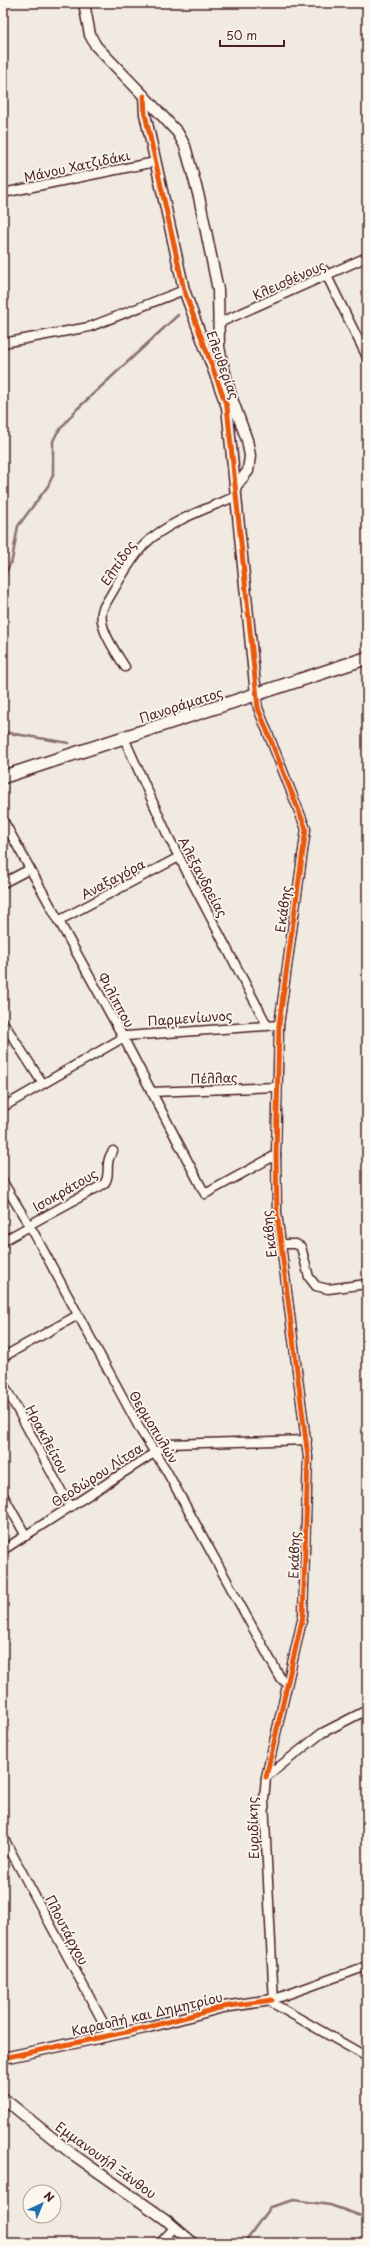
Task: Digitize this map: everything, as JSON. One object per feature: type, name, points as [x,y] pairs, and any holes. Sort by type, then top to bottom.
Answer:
[{"type":"main road","name":"Πανοράματος","points":[[3,777],[367,658]]},
{"type":"street","name":"Ελευθερίας","points":[[84,3],[90,35],[96,46],[178,133],[185,146],[215,277],[222,361],[231,396],[248,440],[250,456],[248,471],[236,491]]},
{"type":"street","name":"Ελευθερίας","points":[[144,96],[145,114],[184,290],[227,407],[256,695]]},
{"type":"street","name":"Μάνου Χατζιδάκι","points":[[3,193],[155,162]]},
{"type":"street","name":"Κλεισθένους","points":[[219,323],[326,273],[367,258]]},
{"type":"street","points":[[326,273],[367,357]]},
{"type":"street","points":[[3,342],[88,327],[184,290]]},
{"type":"street","name":"Ελπίδος","points":[[125,667],[103,626],[101,617],[107,601],[135,557],[150,540],[165,530],[236,491]]},
{"type":"street","name":"Εκάβης","points":[[256,695],[258,708],[306,829],[279,1025],[276,1155],[277,1213],[308,1457],[303,1616],[266,1777]]},
{"type":"street","name":"Αλεξανδρείας","points":[[124,738],[179,857],[267,1025]]},
{"type":"street","name":"Φιλίππου","points":[[3,820],[152,1092],[205,1194],[276,1155]]},
{"type":"street","name":"Αναξαγόρα","points":[[58,920],[179,857]]},
{"type":"street","points":[[3,883],[30,869]]},
{"type":"street","points":[[3,1022],[43,1084]]},
{"type":"street","name":"Παρμενίωνος","points":[[3,1108],[122,1037],[135,1034],[279,1025]]},
{"type":"street","name":"Πέλλας","points":[[152,1092],[278,1087]]},
{"type":"street","name":"Ισοκράτους","points":[[3,1241],[104,1184],[108,1177],[107,1160],[114,1151]]},
{"type":"street","name":"Θερμοπυλών","points":[[3,1182],[29,1225],[134,1419],[170,1476],[281,1679],[287,1683]]},
{"type":"street","points":[[281,1244],[296,1244],[301,1247],[309,1277],[316,1286],[328,1289],[367,1284]]},
{"type":"street","points":[[3,1357],[78,1316]]},
{"type":"street","name":"Ηρακλείτου","points":[[3,1383],[70,1507]]},
{"type":"street","name":"Θεοδώρου Λίτσα","points":[[3,1550],[154,1452],[170,1444],[306,1440]]},
{"type":"street","points":[[3,1495],[26,1536]]},
{"type":"street","points":[[266,1777],[322,1733],[367,1710]]},
{"type":"street","name":"Ευριδίκης","points":[[266,1777],[264,1800],[272,2000]]},
{"type":"street","name":"Πλουτάρχου","points":[[3,1837],[110,2035]]},
{"type":"street","name":"Καραολή και Δημητρίου","points":[[3,2058],[145,2028],[223,2007],[272,2000],[367,1966]]},
{"type":"street","points":[[272,2000],[274,2004],[291,2016],[367,2057]]},
{"type":"street","name":"Εμμανουήλ Ξάνθου","points":[[3,2098],[71,2153],[175,2227],[192,2243]]},
{"type":"street","points":[[160,2243],[175,2227]]},
{"type":"waterway","points":[[3,579],[12,560],[18,526],[48,486],[53,475],[53,441],[57,433],[76,410],[178,315]]},
{"type":"waterway","points":[[3,732],[69,743]]},
{"type":"waterway","points":[[244,2243],[270,2207],[294,2200],[330,2205],[367,2218]]},
{"type":"cycle path","points":[[144,96],[145,114],[184,290],[227,407],[258,708],[306,829],[279,1025],[276,1155],[277,1213],[308,1457],[303,1616],[266,1777]]},
{"type":"cycle path","points":[[3,2058],[145,2028],[223,2007],[272,2000]]}]
